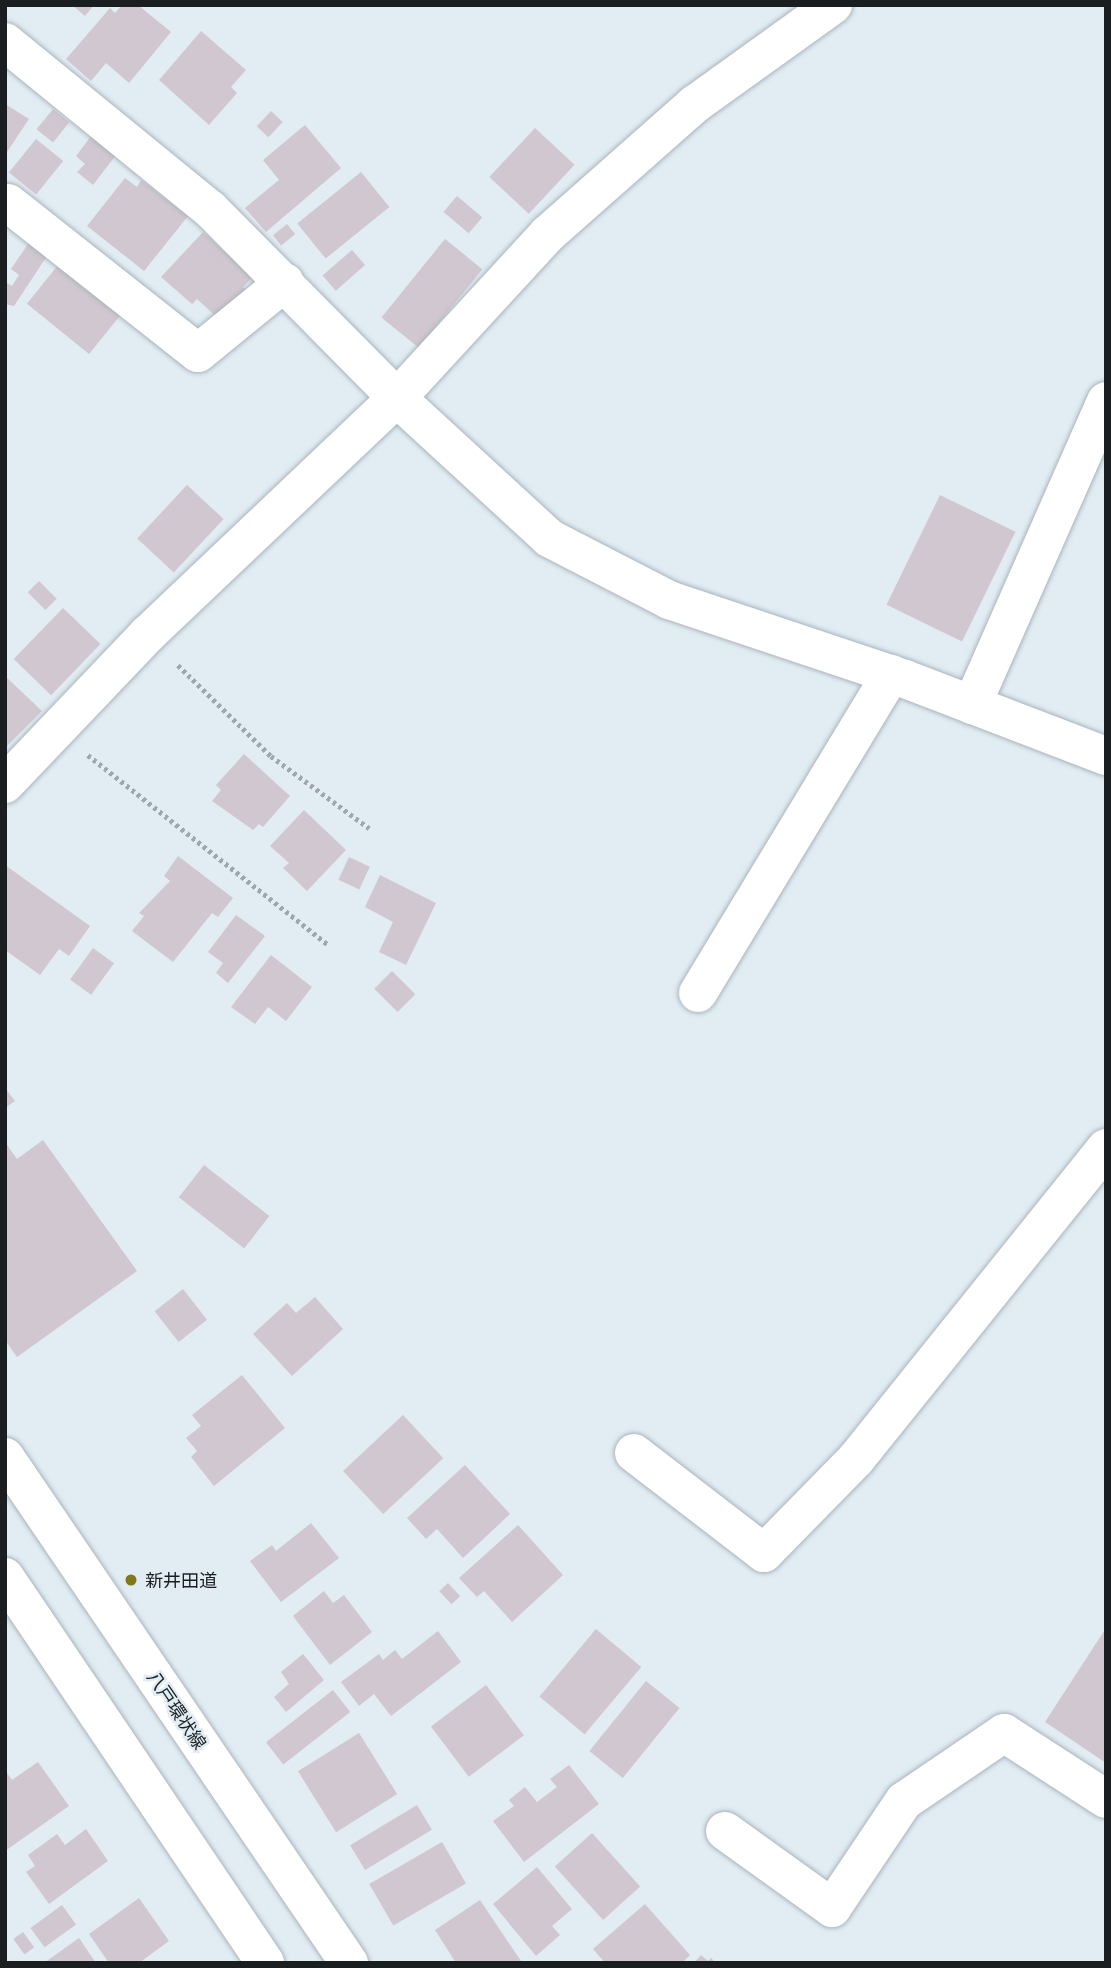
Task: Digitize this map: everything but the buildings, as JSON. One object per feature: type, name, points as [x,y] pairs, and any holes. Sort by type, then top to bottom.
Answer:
[{"type":"street","points":[[5,784],[62,729],[148,634],[397,398],[548,234],[695,104],[833,5]]},
{"type":"street","points":[[5,42],[210,209],[397,398],[549,538],[669,600],[891,674],[1106,756]]},
{"type":"street","points":[[8,203],[198,353],[285,282]]},
{"type":"street","points":[[972,705],[1106,401]]},
{"type":"street","points":[[698,993],[891,674]]},
{"type":"street","points":[[634,1453],[764,1553],[856,1459],[1106,1148]]},
{"type":"street","name":"八戸環状線","points":[[5,1457],[349,1963]]},
{"type":"street","points":[[5,1577],[265,1963]]},
{"type":"street","points":[[725,1831],[832,1908],[904,1801],[1004,1733],[1106,1799]]},
{"type":"path","points":[[148,634],[271,756],[369,828]]},
{"type":"path","points":[[62,729],[106,773],[329,945]]},
{"type":"place","name":"新井田道","points":[[131,1580]]}]
